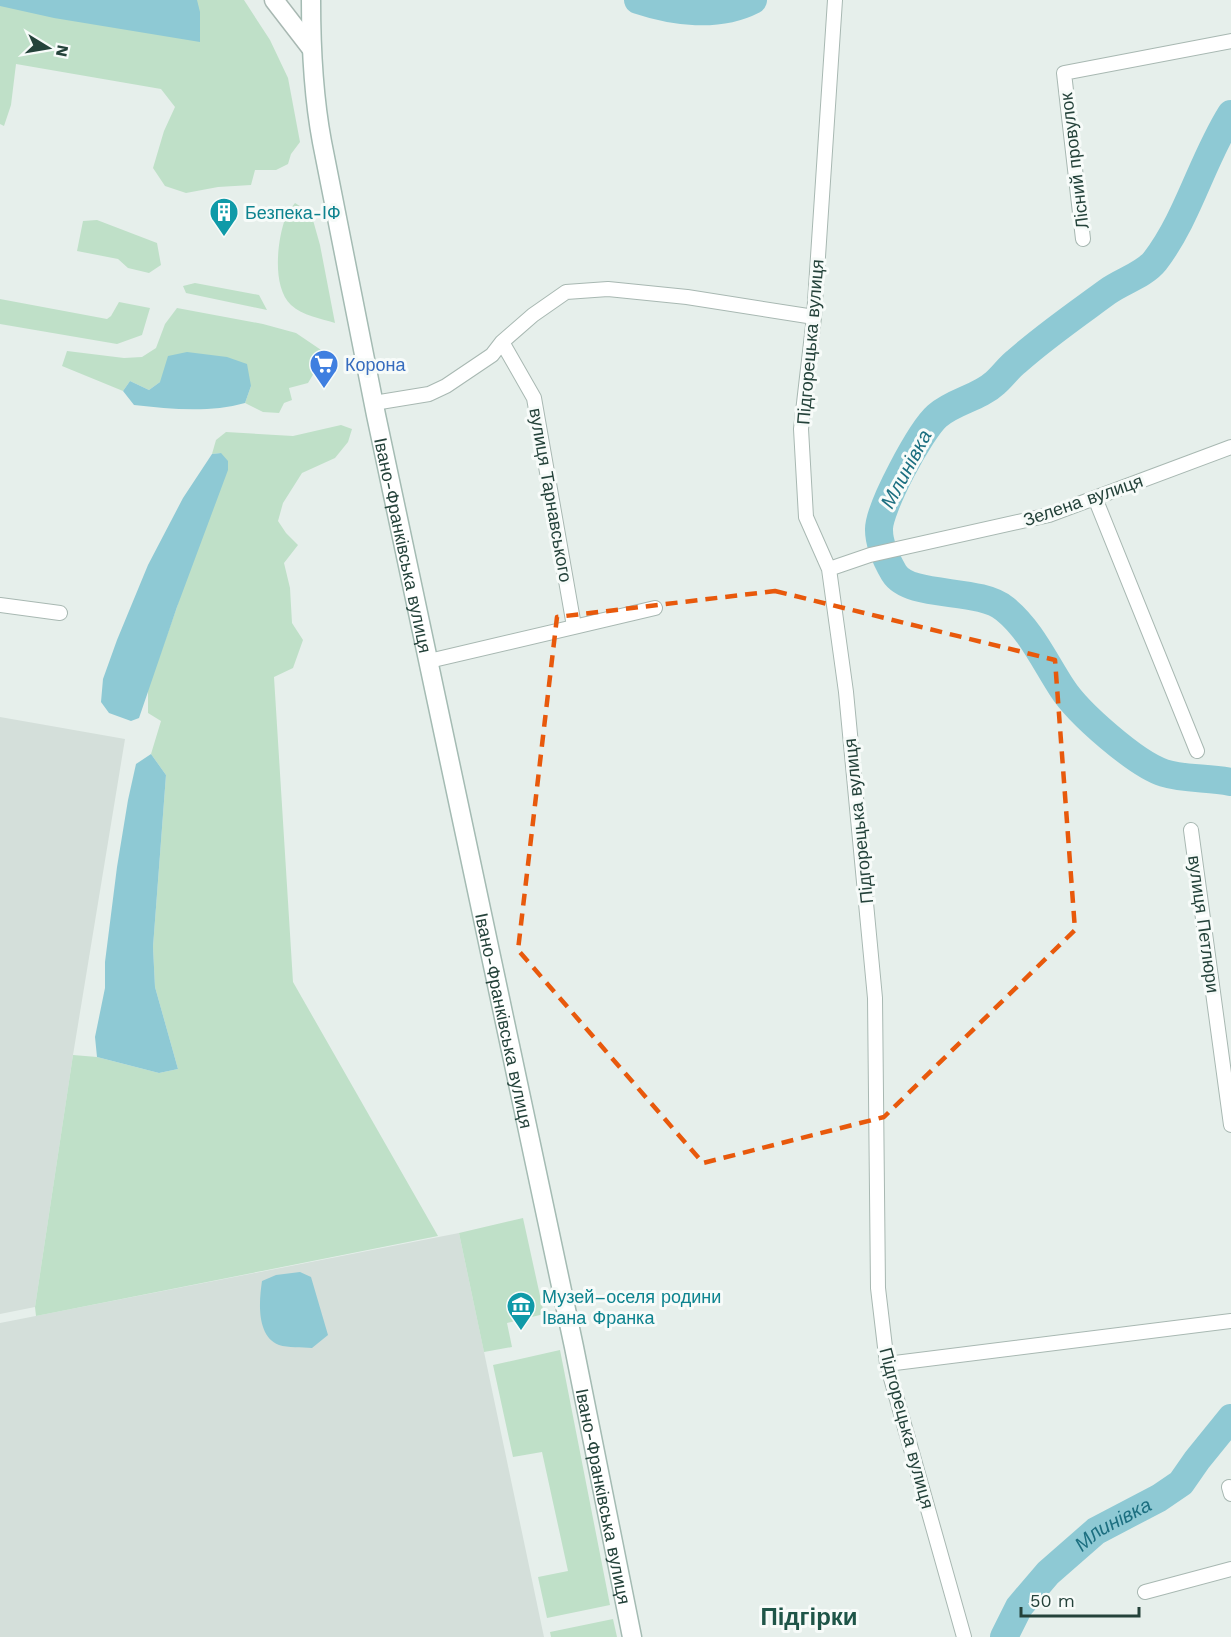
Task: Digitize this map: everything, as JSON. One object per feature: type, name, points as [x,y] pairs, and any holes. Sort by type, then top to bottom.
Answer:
[{"type":"main road","points":[[274,0],[310,48]]},
{"type":"main road","name":"Івано-Франківська вулиця","points":[[312,0],[310,48],[314,102],[374,403],[574,1347],[632,1637]]},
{"type":"street","name":"Підгорецька вулиця","points":[[836,0],[814,317],[801,429],[807,517],[829,569],[846,692],[875,998],[878,1288],[887,1364],[964,1637]]},
{"type":"street","name":"Лісний провулок","points":[[1083,239],[1064,73],[1231,41]]},
{"type":"street","points":[[374,403],[429,394],[446,386],[492,355],[502,342],[533,315],[566,292],[608,289],[687,297],[814,317]]},
{"type":"street","name":"вулиця Тарнавського","points":[[502,342],[534,398],[574,626]]},
{"type":"street","name":"Зелена вулиця","points":[[829,569],[870,555],[1050,515],[1231,447]]},
{"type":"street","points":[[1095,498],[1197,751]]},
{"type":"street","points":[[0,605],[60,614]]},
{"type":"street","points":[[429,661],[655,608]]},
{"type":"street","name":"вулиця Петлюри","points":[[1191,830],[1231,1125]]},
{"type":"street","points":[[887,1364],[1231,1321]]},
{"type":"street","points":[[1145,1592],[1231,1569]]},
{"type":"highlighted area","points":[[775,591],[1055,660],[1075,930],[884,1117],[703,1163],[518,950],[557,617]]},
{"type":"shaded area","points":[[0,717],[125,739],[73,1055],[35,1307],[0,1314]]},
{"type":"shaded area","points":[[459,1233],[544,1637],[0,1637],[0,1323]]},
{"type":"green space","points":[[0,0],[244,0],[270,40],[288,78],[300,142],[291,154],[288,164],[276,170],[255,170],[251,185],[218,187],[186,193],[165,186],[153,168],[164,131],[175,107],[161,89],[16,64],[11,105],[4,126],[0,124]]},
{"type":"green space","points":[[295,203],[311,213],[320,245],[335,323],[296,309],[285,297],[281,287],[278,264],[280,240],[286,217]]},
{"type":"green space","points":[[97,220],[157,243],[161,265],[149,273],[128,268],[118,259],[77,251],[83,221]]},
{"type":"green space","points":[[195,283],[259,295],[267,310],[186,293],[183,286]]},
{"type":"green space","points":[[0,299],[107,319],[119,302],[150,308],[142,335],[117,344],[0,324]]},
{"type":"green space","points":[[177,308],[263,324],[296,333],[327,354],[326,364],[314,373],[308,383],[289,388],[292,400],[284,403],[279,413],[263,412],[245,403],[251,386],[160,382],[149,390],[130,381],[123,391],[62,366],[67,351],[124,358],[142,357],[156,348],[165,324]]},
{"type":"green space","points":[[341,425],[352,429],[348,442],[335,458],[302,473],[283,503],[278,521],[298,545],[284,563],[290,588],[292,623],[303,640],[293,668],[274,677],[293,982],[438,1236],[36,1316],[35,1307],[73,1055],[97,1057],[159,1073],[178,1069],[155,987],[153,947],[166,775],[151,754],[161,721],[148,713],[148,688],[177,607],[221,453],[212,454],[216,440],[226,432],[293,436]]},
{"type":"green space","points":[[523,1218],[544,1314],[507,1323],[512,1347],[484,1352],[459,1233]]},
{"type":"green space","points":[[560,1350],[610,1605],[547,1618],[538,1577],[568,1571],[542,1452],[513,1457],[493,1365]]},
{"type":"green space","points":[[613,1619],[617,1637],[551,1637],[550,1632]]},
{"type":"water","points":[[0,0],[197,0],[200,12],[200,42],[54,18],[0,6]]},
{"type":"water","points":[[187,352],[227,357],[247,364],[251,386],[245,403],[204,409],[134,405],[123,391],[130,381],[149,390],[160,382],[168,356]]},
{"type":"water","points":[[221,453],[228,461],[228,470],[139,718],[131,721],[109,713],[101,702],[103,679],[148,565],[183,498],[212,454]]},
{"type":"water","points":[[151,754],[166,775],[153,947],[155,987],[178,1069],[159,1073],[97,1057],[95,1037],[105,988],[105,962],[128,800],[136,764]]},
{"type":"water","points":[[300,1272],[311,1277],[328,1335],[312,1348],[279,1345],[266,1334],[261,1317],[262,1281],[276,1275]]},
{"type":"waterway","name":"Млинівка","points":[[638,0],[666,8],[696,11],[725,9],[753,0]]},
{"type":"waterway","name":"Млинівка","points":[[1231,114],[1177,226],[1155,261],[1145,270],[1107,292],[1050,334],[1014,363],[989,388],[937,416],[921,437],[902,470],[885,505],[879,530],[886,558],[894,573],[902,581],[929,590],[993,602],[1014,617],[1030,636],[1070,698],[1094,724],[1124,749],[1152,768],[1164,773],[1231,782]]},
{"type":"waterway","name":"Млинівка","points":[[1004,1637],[1019,1607],[1048,1573],[1096,1531],[1159,1498],[1181,1483],[1231,1418]]},
{"type":"place","name":"Безпека-ІФ","points":[[224,238]]},
{"type":"place","name":"Корона","points":[[324,390]]},
{"type":"place","name":"Музей–оселя родини Івана Франка","points":[[521,1332]]},
{"type":"district","name":"Підгірки","points":[[809,1617]]}]
